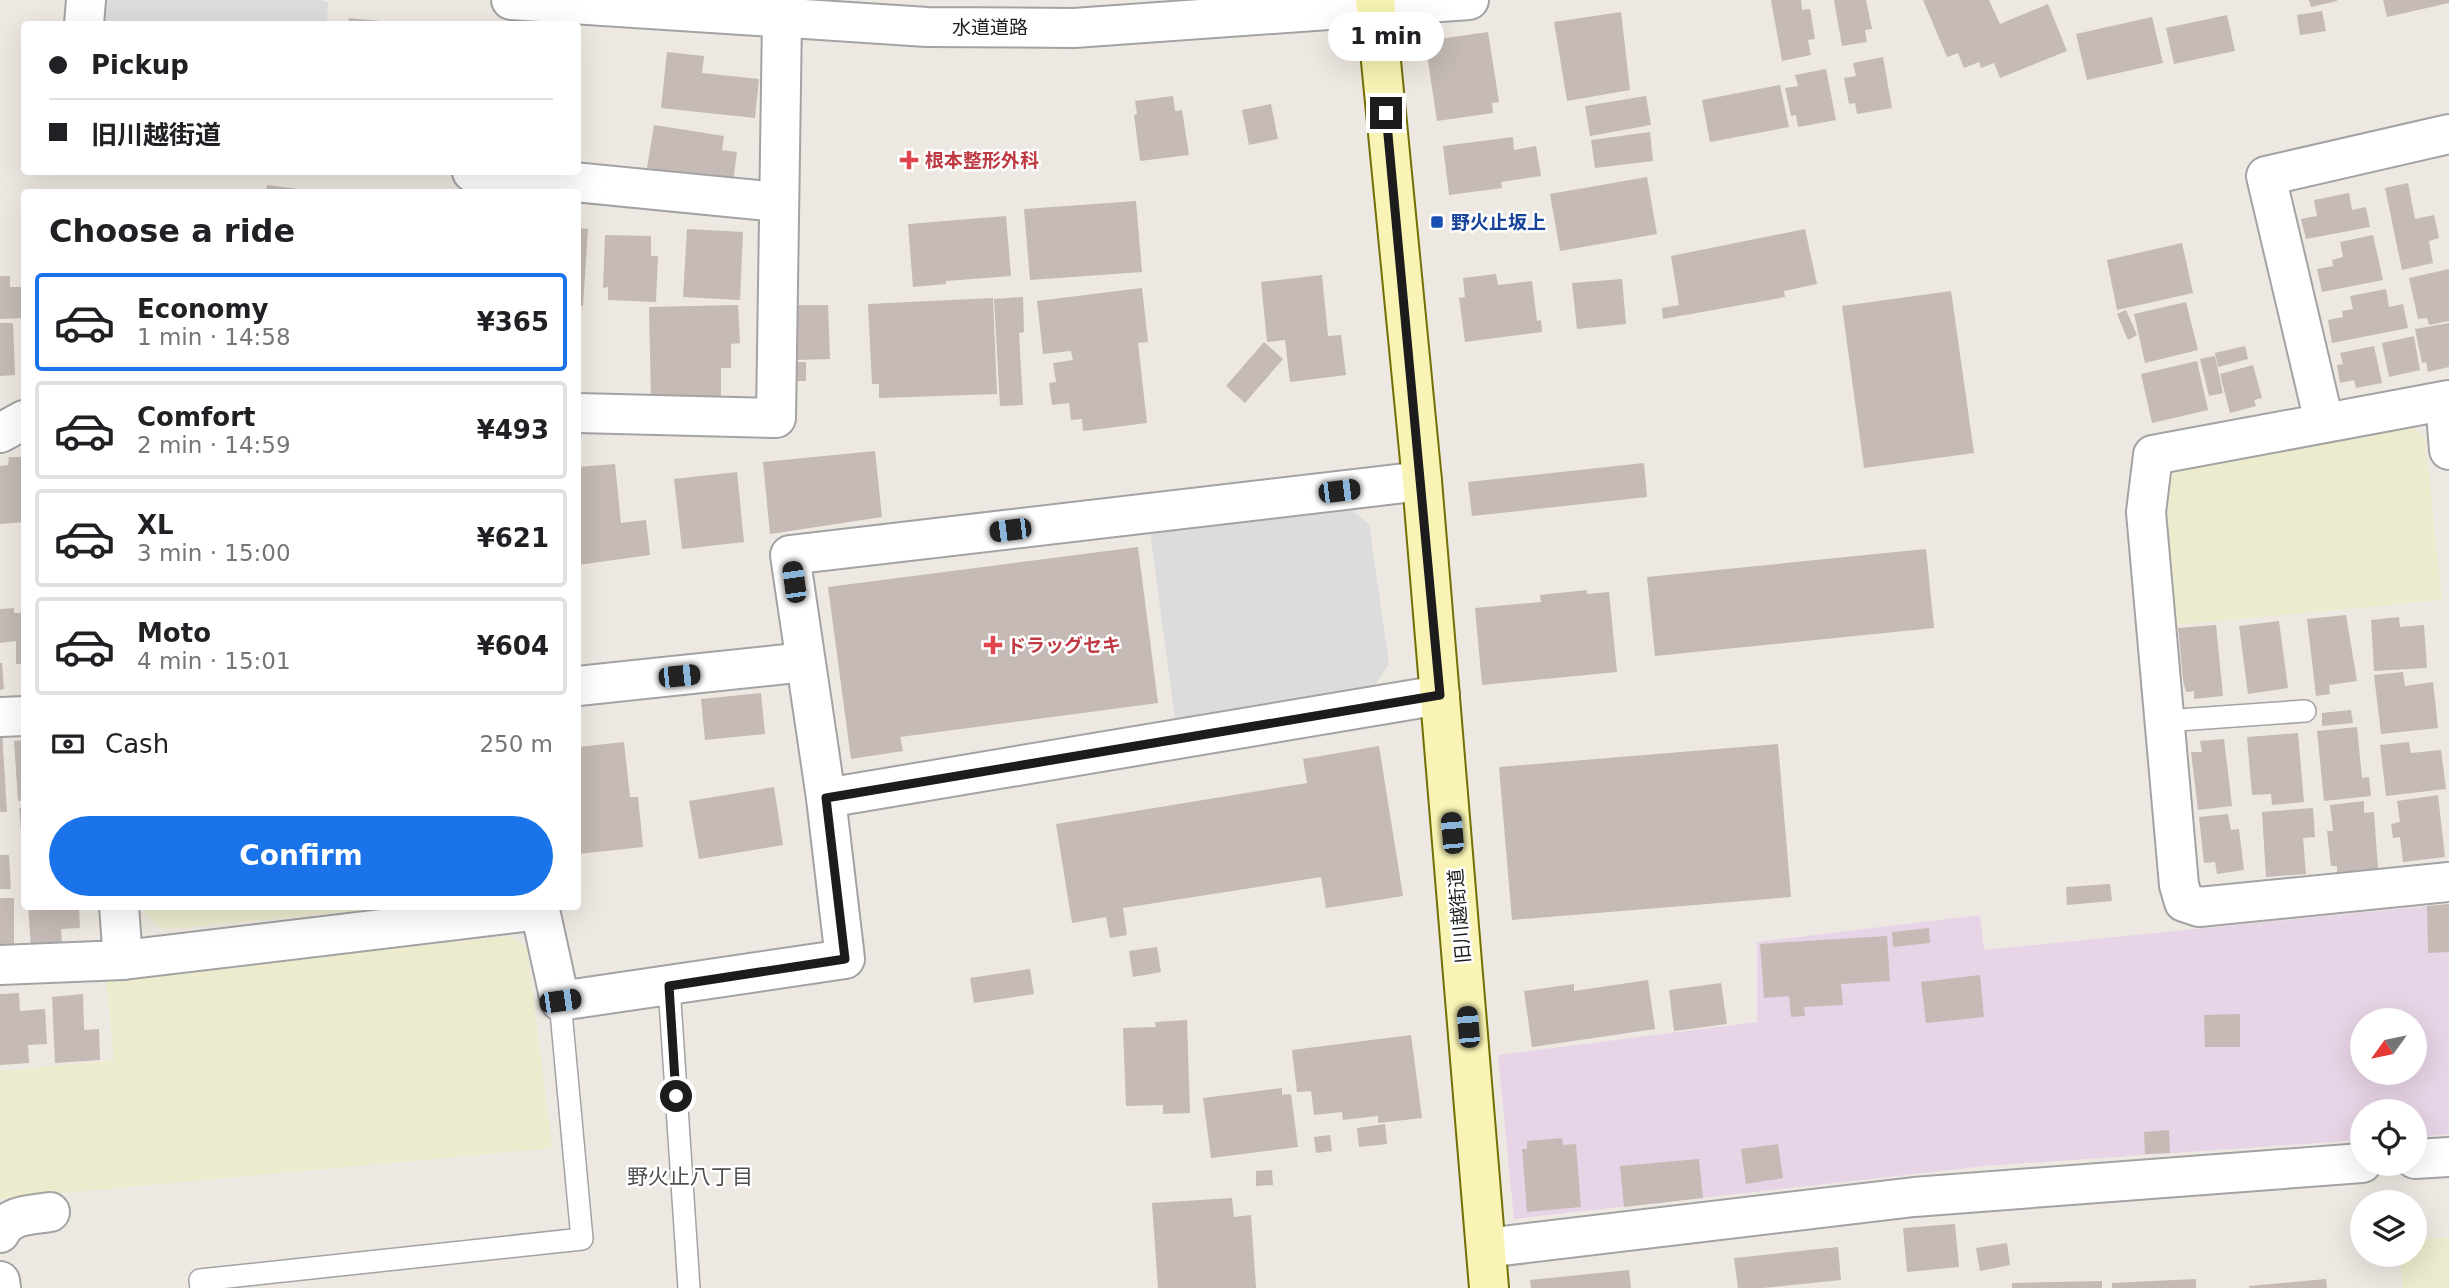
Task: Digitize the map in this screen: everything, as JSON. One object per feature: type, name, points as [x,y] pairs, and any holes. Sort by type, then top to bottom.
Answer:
[{"type":"main road","name":"旧川越街道","points":[[1376,4],[1422,481],[1489,1288]]},
{"type":"street","points":[[83,21],[86,0]]},
{"type":"street","name":"水道道路","points":[[511,0],[927,27],[1074,28],[1376,4],[1469,0]]},
{"type":"street","points":[[581,413],[776,418],[782,19]]},
{"type":"street","points":[[2324,422],[2266,176],[2449,134]]},
{"type":"street","points":[[503,175],[778,202]]},
{"type":"street","points":[[2449,450],[2447,400],[2153,456],[2146,512],[2179,884],[2184,902],[2199,907],[2449,882]]},
{"type":"street","points":[[0,433],[21,422]]},
{"type":"street","points":[[0,965],[123,960],[540,910],[560,1001],[845,959],[826,798],[790,555],[1422,481]]},
{"type":"street","points":[[581,686],[805,662]]},
{"type":"street","points":[[826,798],[1440,695]]},
{"type":"street","points":[[0,717],[21,716]]},
{"type":"street","points":[[119,910],[123,960]]},
{"type":"street","points":[[2427,1158],[2449,1157]]},
{"type":"street","points":[[1486,1248],[1914,1197],[2350,1164]]},
{"type":"street","points":[[0,1233],[14,1218],[50,1212]]},
{"type":"street","points":[[0,1281],[1,1288]]},
{"type":"lane","points":[[2164,721],[2305,711]]},
{"type":"lane","points":[[669,986],[689,1288]]},
{"type":"lane","points":[[201,1288],[200,1280],[582,1239],[560,1001]]},
{"type":"shaded area","points":[[102,0],[328,2],[327,21],[99,21]]},
{"type":"shaded area","points":[[2412,427],[2425,438],[2442,600],[2176,625],[2162,489],[2176,469]]},
{"type":"shaded area","points":[[1347,506],[1369,524],[1389,664],[1373,688],[1175,719],[1150,532]]},
{"type":"shaded area","points":[[2449,904],[2449,1134],[2427,1136],[2427,1099],[2350,1099],[2350,1141],[1985,1166],[1514,1219],[1498,1055],[1757,1022],[1757,942],[1980,915],[1984,950]]},
{"type":"shaded area","points":[[142,910],[366,910],[163,930]]},
{"type":"shaded area","points":[[511,936],[527,948],[552,1148],[0,1199],[0,1071],[114,1060],[106,979]]},
{"type":"shaded area","points":[[2449,1237],[2449,1288],[2403,1288],[2400,1267],[2427,1267],[2427,1239]]},
{"type":"building","points":[[1771,0],[1801,0],[1802,10],[1810,9],[1815,39],[1808,40],[1811,55],[1782,61]]},
{"type":"building","points":[[1834,0],[1866,0],[1872,29],[1865,30],[1867,42],[1842,46]]},
{"type":"building","points":[[1923,0],[1989,0],[2000,24],[2048,4],[2067,51],[2000,78],[1994,63],[1981,68],[1979,62],[1964,68],[1958,53],[1947,57]]},
{"type":"building","points":[[2309,0],[2337,0],[2337,1],[2311,7]]},
{"type":"building","points":[[2383,0],[2449,0],[2449,3],[2387,17]]},
{"type":"building","points":[[2322,11],[2326,31],[2300,35],[2297,15]]},
{"type":"building","points":[[1621,12],[1630,90],[1567,101],[1554,22]]},
{"type":"building","points":[[2227,15],[2235,51],[2174,64],[2166,28]]},
{"type":"building","points":[[2152,17],[2163,63],[2087,80],[2076,34]]},
{"type":"building","points":[[349,18],[381,21],[348,21]]},
{"type":"building","points":[[1488,32],[1499,102],[1492,103],[1493,113],[1437,121],[1425,41]]},
{"type":"building","points":[[667,52],[704,56],[702,73],[759,79],[755,118],[661,108]]},
{"type":"building","points":[[1883,57],[1892,108],[1857,114],[1855,103],[1849,104],[1844,78],[1856,76],[1853,63]]},
{"type":"building","points":[[1826,69],[1836,120],[1798,127],[1796,115],[1791,116],[1785,88],[1798,86],[1795,75]]},
{"type":"building","points":[[1780,85],[1789,127],[1710,142],[1702,100]]},
{"type":"building","points":[[1173,96],[1175,111],[1182,110],[1189,155],[1140,161],[1134,115],[1137,114],[1135,101]]},
{"type":"building","points":[[1646,96],[1651,125],[1590,136],[1585,106]]},
{"type":"building","points":[[1271,104],[1278,139],[1249,145],[1242,110]]},
{"type":"building","points":[[654,125],[724,136],[722,150],[737,152],[733,182],[647,168]]},
{"type":"building","points":[[1650,132],[1653,161],[1595,168],[1591,140]]},
{"type":"building","points":[[1513,137],[1514,150],[1536,146],[1541,176],[1501,182],[1502,188],[1449,195],[1443,146]]},
{"type":"building","points":[[1647,177],[1657,234],[1560,251],[1550,194]]},
{"type":"building","points":[[2408,183],[2415,219],[2434,215],[2439,238],[2429,241],[2433,263],[2402,270],[2385,188]]},
{"type":"building","points":[[267,185],[298,189],[266,189]]},
{"type":"building","points":[[2349,193],[2352,210],[2366,207],[2370,227],[2306,239],[2301,219],[2317,216],[2314,200]]},
{"type":"building","points":[[1136,201],[1142,272],[1030,280],[1024,209]]},
{"type":"building","points":[[1006,216],[1011,276],[946,281],[946,284],[913,287],[908,224]]},
{"type":"building","points":[[581,228],[588,229],[581,306]]},
{"type":"building","points":[[687,229],[743,232],[740,300],[683,297]]},
{"type":"building","points":[[1805,229],[1817,284],[1784,291],[1785,297],[1663,319],[1662,308],[1679,305],[1671,256]]},
{"type":"building","points":[[605,235],[651,236],[651,256],[658,256],[656,302],[608,300],[608,287],[603,288]]},
{"type":"building","points":[[2373,235],[2383,280],[2322,292],[2317,269],[2333,266],[2332,260],[2343,257],[2340,242]]},
{"type":"building","points":[[2182,243],[2193,293],[2117,310],[2107,260]]},
{"type":"building","points":[[2449,269],[2449,321],[2429,325],[2427,318],[2418,319],[2409,278]]},
{"type":"building","points":[[1496,274],[1498,285],[1532,281],[1537,321],[1541,320],[1542,332],[1465,342],[1459,298],[1465,297],[1463,278]]},
{"type":"building","points":[[1322,275],[1328,336],[1341,335],[1346,375],[1290,382],[1285,340],[1267,342],[1261,282]]},
{"type":"building","points":[[0,276],[10,276],[10,287],[21,287],[21,318],[0,319]]},
{"type":"building","points":[[1622,279],[1626,324],[1577,329],[1572,283]]},
{"type":"building","points":[[1142,288],[1148,342],[1138,343],[1147,423],[1083,431],[1082,419],[1071,420],[1069,403],[1052,405],[1049,383],[1056,382],[1053,363],[1073,360],[1071,351],[1043,354],[1037,301]]},
{"type":"building","points":[[2386,289],[2389,307],[2403,304],[2408,328],[2332,343],[2328,320],[2343,317],[2342,311],[2353,309],[2350,296]]},
{"type":"building","points":[[1951,291],[1974,453],[1864,468],[1842,306]]},
{"type":"building","points":[[1023,297],[1024,332],[1019,333],[1023,405],[1000,406],[994,299]]},
{"type":"building","points":[[993,298],[997,394],[879,398],[879,384],[872,384],[868,304]]},
{"type":"building","points":[[2186,302],[2198,350],[2145,363],[2134,314]]},
{"type":"building","points":[[738,305],[740,343],[731,344],[731,368],[721,368],[721,397],[651,399],[649,307]]},
{"type":"building","points":[[794,305],[828,305],[830,359],[796,360]]},
{"type":"building","points":[[2126,310],[2137,335],[2128,340],[2117,314]]},
{"type":"building","points":[[0,323],[13,323],[15,375],[0,376]]},
{"type":"building","points":[[2449,323],[2449,367],[2428,372],[2426,362],[2422,363],[2415,329]]},
{"type":"building","points":[[2414,336],[2420,370],[2389,377],[2382,343]]},
{"type":"building","points":[[1264,342],[1283,359],[1245,403],[1226,386]]},
{"type":"building","points":[[2245,346],[2248,359],[2218,367],[2215,353]]},
{"type":"building","points":[[2374,346],[2382,383],[2356,388],[2354,380],[2340,383],[2337,365],[2343,364],[2340,353]]},
{"type":"building","points":[[2215,356],[2223,393],[2209,396],[2200,359]]},
{"type":"building","points":[[2197,361],[2208,410],[2152,423],[2141,374]]},
{"type":"building","points":[[789,362],[806,362],[806,381],[789,381]]},
{"type":"building","points":[[2253,365],[2262,398],[2254,400],[2256,406],[2230,413],[2220,374]]},
{"type":"building","points":[[875,451],[882,517],[770,534],[763,462]]},
{"type":"building","points":[[9,457],[21,457],[21,522],[0,524],[0,466],[8,465]]},
{"type":"building","points":[[1644,463],[1647,497],[1472,516],[1468,482]]},
{"type":"building","points":[[615,464],[621,523],[646,520],[650,555],[581,565],[581,467]]},
{"type":"building","points":[[737,472],[744,542],[682,549],[674,479]]},
{"type":"building","name":"ドラッグセキ","points":[[1138,547],[1158,703],[900,737],[903,751],[851,759],[828,587]]},
{"type":"building","points":[[1926,549],[1934,628],[1655,656],[1647,577]]},
{"type":"building","points":[[1587,590],[1587,594],[1609,592],[1617,672],[1482,685],[1475,608],[1541,602],[1540,595]]},
{"type":"building","points":[[14,608],[14,613],[21,613],[21,664],[16,664],[16,641],[0,643],[0,609]]},
{"type":"building","points":[[2346,615],[2357,681],[2329,685],[2330,694],[2316,696],[2307,619]]},
{"type":"building","points":[[2399,617],[2400,627],[2424,625],[2427,668],[2374,671],[2371,620]]},
{"type":"building","points":[[2279,621],[2288,688],[2248,694],[2239,626]]},
{"type":"building","points":[[2216,625],[2223,696],[2194,699],[2194,691],[2186,692],[2183,680],[2178,628]]},
{"type":"building","points":[[0,663],[4,689],[0,690]]},
{"type":"building","points":[[2403,672],[2405,686],[2433,682],[2438,728],[2381,734],[2374,675]]},
{"type":"building","points":[[761,693],[765,734],[705,740],[701,699]]},
{"type":"building","points":[[2351,710],[2353,723],[2322,726],[2322,713]]},
{"type":"building","points":[[2357,727],[2362,778],[2369,777],[2371,796],[2324,801],[2317,731]]},
{"type":"building","points":[[2,730],[7,812],[0,812]]},
{"type":"building","points":[[2298,733],[2304,802],[2272,805],[2271,794],[2252,795],[2247,737]]},
{"type":"building","points":[[2224,739],[2232,806],[2198,810],[2191,752],[2202,752],[2200,741]]},
{"type":"building","points":[[21,740],[21,801],[18,801],[14,741]]},
{"type":"building","points":[[624,742],[630,797],[638,797],[643,847],[581,854],[581,747]]},
{"type":"building","points":[[2409,742],[2411,753],[2441,750],[2446,789],[2386,796],[2380,745]]},
{"type":"building","points":[[1778,744],[1791,897],[1512,920],[1499,767]]},
{"type":"building","points":[[1379,746],[1403,896],[1326,908],[1321,877],[1123,908],[1127,935],[1110,938],[1106,917],[1072,923],[1056,824],[1307,783],[1303,759]]},
{"type":"building","points":[[774,787],[783,845],[699,859],[689,801]]},
{"type":"building","points":[[2438,795],[2445,857],[2403,862],[2400,837],[2393,838],[2391,824],[2400,822],[2397,801]]},
{"type":"building","points":[[2364,801],[2364,813],[2374,812],[2378,869],[2337,872],[2337,866],[2331,866],[2327,831],[2333,831],[2330,805]]},
{"type":"building","points":[[2313,808],[2315,837],[2303,838],[2306,874],[2266,877],[2262,812]]},
{"type":"building","points":[[2228,814],[2231,830],[2239,829],[2244,870],[2217,874],[2215,862],[2204,863],[2199,817]]},
{"type":"building","points":[[0,855],[9,855],[11,889],[0,889]]},
{"type":"building","points":[[2110,884],[2112,901],[2067,905],[2066,887]]},
{"type":"building","points":[[0,898],[14,898],[14,946],[0,946]]},
{"type":"building","points":[[2449,904],[2449,952],[2428,953],[2427,906]]},
{"type":"building","points":[[28,910],[79,910],[80,928],[61,929],[62,946],[31,948]]},
{"type":"building","points":[[1929,928],[1930,943],[1893,947],[1892,932]]},
{"type":"building","points":[[1887,936],[1890,981],[1841,984],[1843,1005],[1804,1007],[1805,1016],[1791,1017],[1789,996],[1764,998],[1760,944]]},
{"type":"building","points":[[1157,947],[1161,972],[1133,977],[1129,951]]},
{"type":"building","points":[[1030,969],[1034,994],[974,1003],[970,978]]},
{"type":"building","points":[[1980,975],[1984,1017],[1926,1023],[1921,982]]},
{"type":"building","points":[[1648,980],[1655,1029],[1532,1047],[1524,991],[1574,984],[1574,991]]},
{"type":"building","points":[[1721,983],[1727,1024],[1674,1031],[1669,990]]},
{"type":"building","points":[[19,993],[20,1011],[45,1009],[47,1044],[28,1045],[29,1063],[0,1065],[0,994]]},
{"type":"building","points":[[83,994],[84,1030],[99,1029],[100,1060],[55,1063],[52,997]]},
{"type":"building","points":[[2240,1014],[2240,1047],[2205,1047],[2204,1015]]},
{"type":"building","points":[[1187,1020],[1190,1113],[1163,1114],[1163,1105],[1126,1106],[1123,1028],[1156,1027],[1155,1022]]},
{"type":"building","points":[[1411,1035],[1422,1118],[1378,1123],[1378,1116],[1343,1120],[1342,1112],[1314,1115],[1311,1091],[1297,1092],[1292,1050]]},
{"type":"building","points":[[1282,1088],[1282,1095],[1291,1094],[1298,1147],[1211,1158],[1203,1098]]},
{"type":"building","points":[[1385,1124],[1387,1144],[1359,1147],[1357,1128]]},
{"type":"building","points":[[2169,1130],[2170,1153],[2145,1154],[2144,1132]]},
{"type":"building","points":[[1330,1135],[1332,1151],[1316,1153],[1314,1137]]},
{"type":"building","points":[[1562,1138],[1563,1145],[1576,1144],[1581,1207],[1527,1212],[1522,1149],[1527,1149],[1527,1141]]},
{"type":"building","points":[[1778,1144],[1783,1178],[1746,1184],[1741,1149]]},
{"type":"building","points":[[1699,1159],[1703,1198],[1624,1207],[1620,1166]]},
{"type":"building","points":[[1272,1170],[1273,1185],[1256,1186],[1256,1171]]},
{"type":"building","points":[[1232,1198],[1234,1217],[1251,1215],[1256,1288],[1158,1288],[1152,1203]]},
{"type":"building","points":[[1955,1224],[1959,1267],[1907,1272],[1903,1228]]},
{"type":"building","points":[[2007,1243],[2010,1265],[1980,1271],[1976,1248]]},
{"type":"building","points":[[1838,1247],[1841,1280],[1738,1288],[1734,1258]]},
{"type":"building","points":[[1629,1270],[1631,1288],[1531,1288],[1530,1280]]},
{"type":"building","points":[[2196,1279],[2196,1288],[2112,1288],[2112,1283]]},
{"type":"building","points":[[2326,1279],[2327,1288],[2249,1288],[2249,1286]]},
{"type":"building","points":[[2102,1281],[2102,1288],[2012,1288],[2012,1283]]},
{"type":"place","name":"根本整形外科","points":[[909,160]]},
{"type":"place","name":"野火止坂上","points":[[1437,222]]},
{"type":"place","name":"ドラッグセキ","points":[[993,645]]},
{"type":"district","name":"野火止八丁目","points":[[690,1177]]},
{"type":"route","points":[[676,1096],[669,986],[845,959],[826,798],[1440,695],[1386,113]]}]
